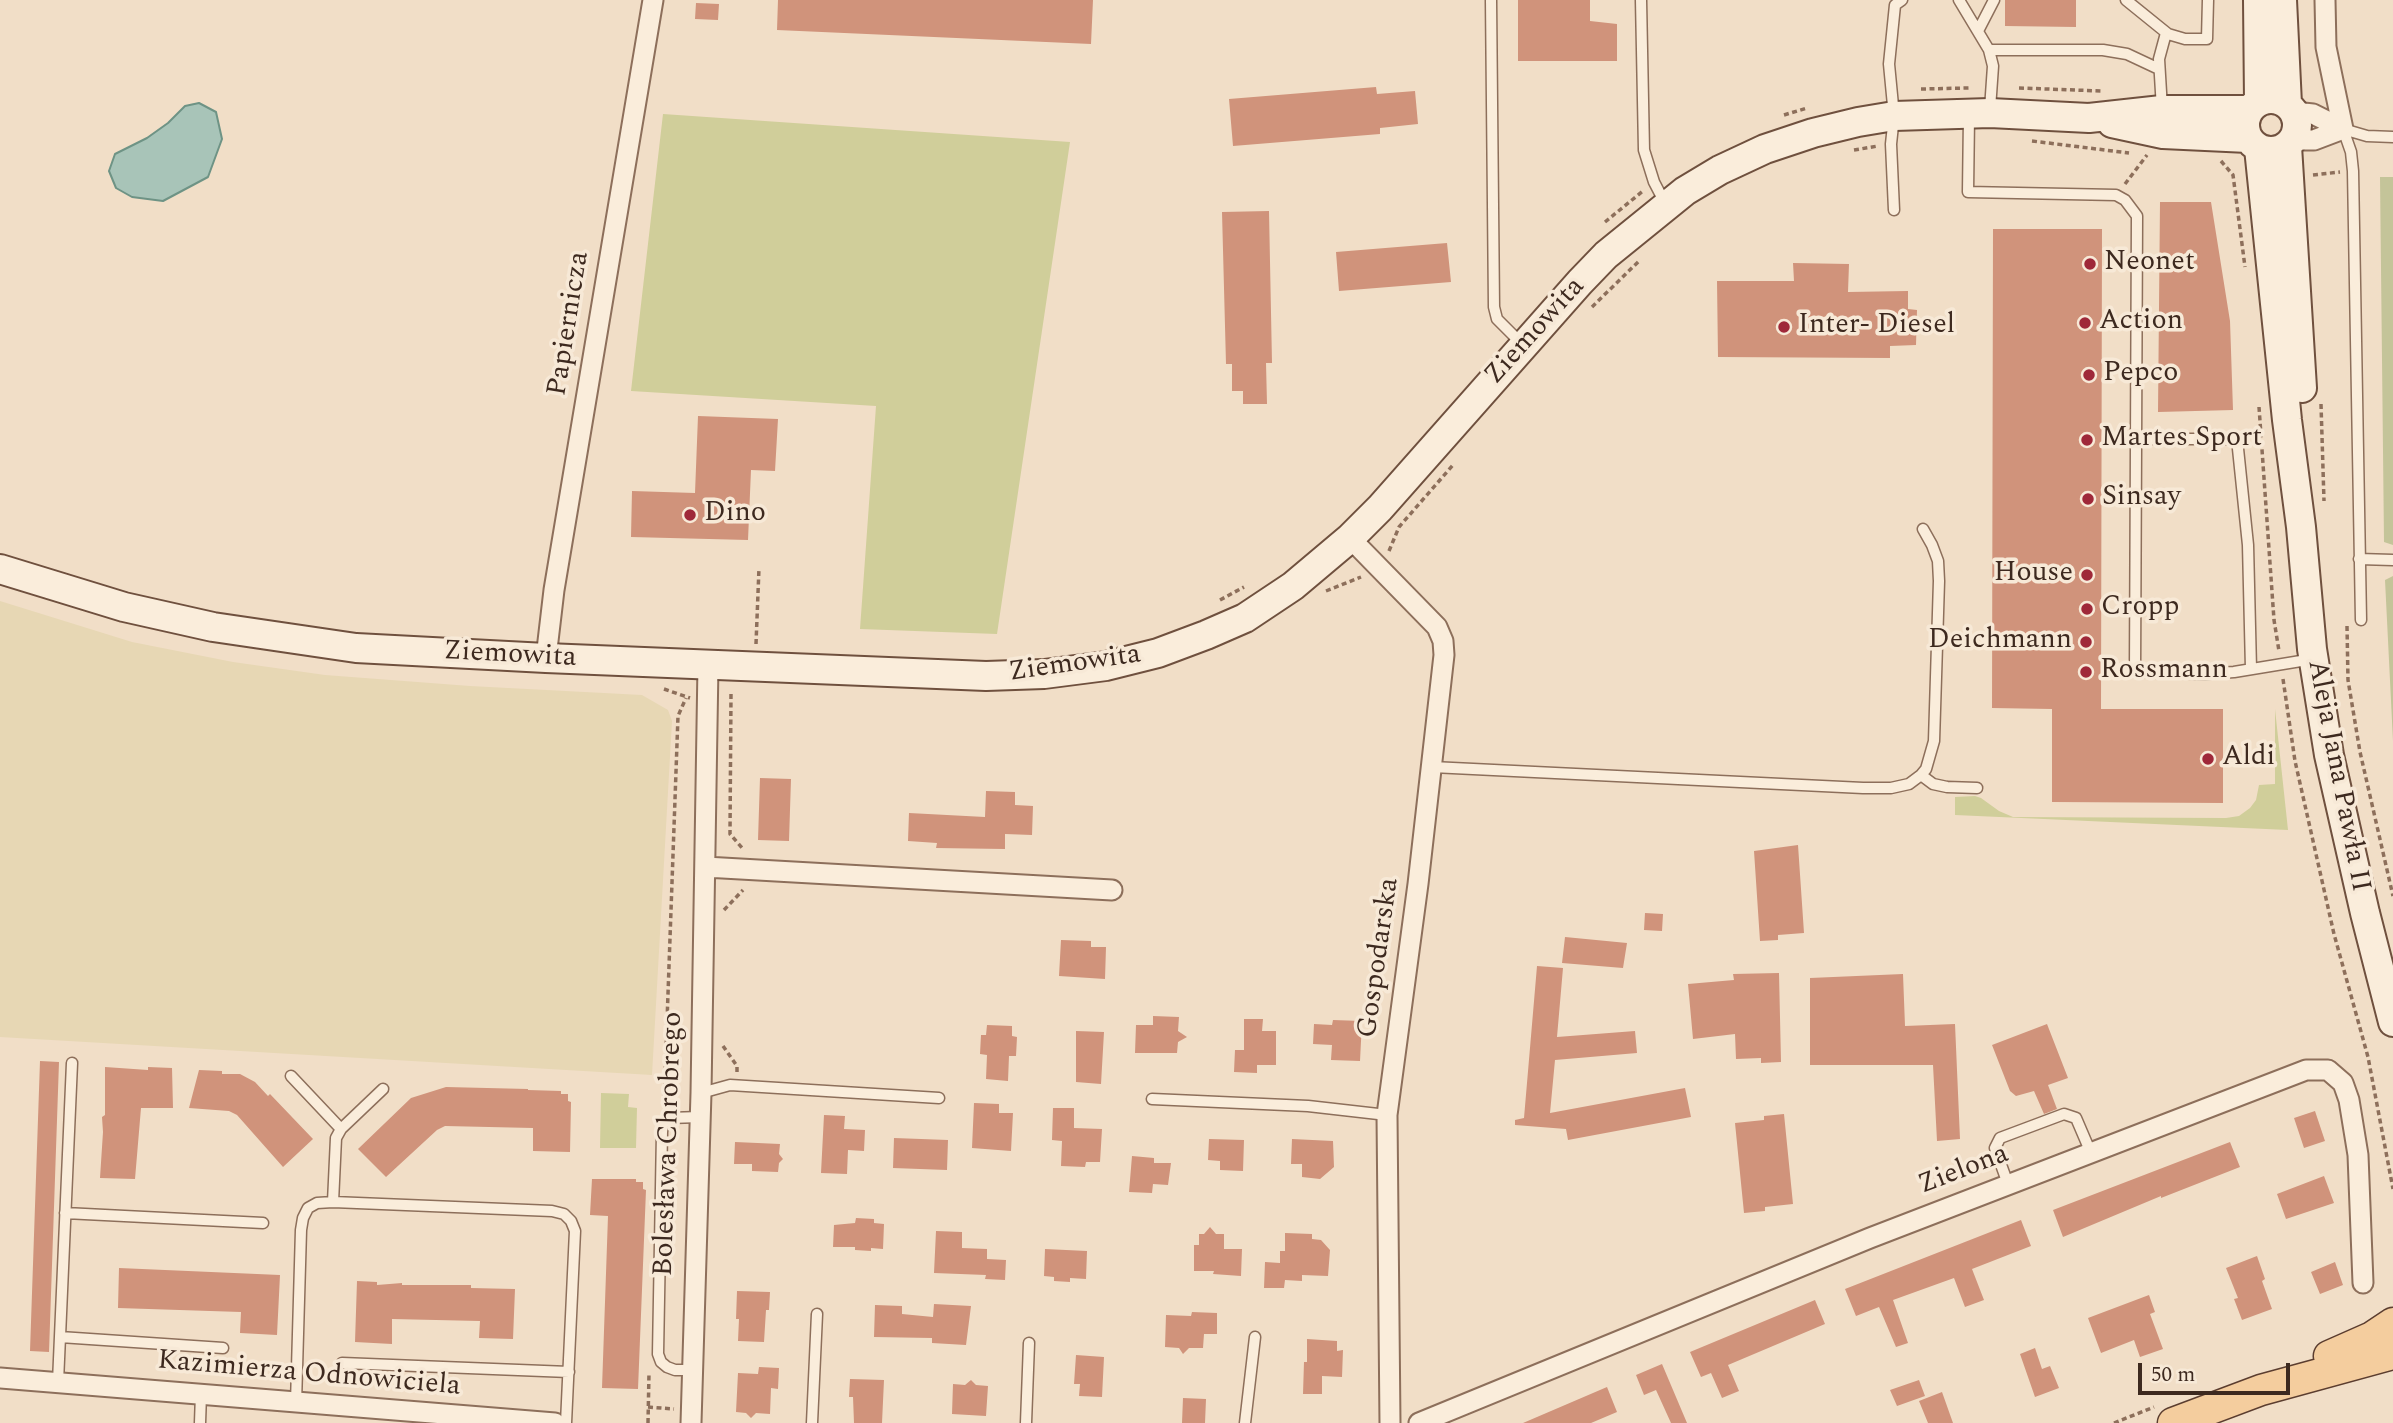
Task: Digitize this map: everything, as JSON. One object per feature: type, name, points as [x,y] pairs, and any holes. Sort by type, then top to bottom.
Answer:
[{"type":"main road","points":[[2261,1390],[2312,1363],[2372,1337],[2393,1323]]},
{"type":"main road","points":[[2173,1423],[2261,1390],[2393,1354]]},
{"type":"street","name":"Papiernicza","points":[[546,658],[556,577],[653,0]]},
{"type":"street","name":"Aleja Jana Pawła II","points":[[2258,0],[2254,106],[2245,124],[2253,143],[2287,420],[2312,520]]},
{"type":"street","name":"Aleja Jana Pawła II","points":[[2282,0],[2291,108],[2297,127],[2290,143],[2304,419],[2312,520],[2313,659],[2329,755],[2393,1022]]},
{"type":"street","points":[[2325,0],[2326,47],[2343,129]]},
{"type":"street","points":[[2254,106],[2273,99],[2343,129]]},
{"type":"street","name":"Ziemowita","points":[[0,569],[124,607],[213,627],[356,648],[986,676],[1044,674],[1106,666],[1158,653],[1245,618],[1293,586],[1350,538],[1380,508],[1660,194],[1765,149],[1858,122],[1893,104],[1984,105],[2089,118],[2158,139],[2253,143]]},
{"type":"street","name":"Ziemowita","points":[[2158,139],[2254,106]]},
{"type":"street","points":[[2253,143],[2273,151],[2290,143],[2314,140],[2343,129]]},
{"type":"street","name":"Gospodarska","points":[[1350,538],[1437,626],[1443,641],[1444,655],[1387,1115],[1390,1423]]},
{"type":"street","name":"Bolesława Chrobrego","points":[[691,1423],[701,1093],[708,665]]},
{"type":"street","points":[[705,867],[1112,890]]},
{"type":"street","name":"Zielona","points":[[1419,1423],[1870,1238],[2306,1070],[2328,1070],[2343,1083],[2349,1100],[2358,1155],[2362,1283]]},
{"type":"street","name":"Kazimierza Odnowiciela","points":[[0,1378],[201,1393],[385,1416],[555,1423]]},
{"type":"lane","points":[[1491,0],[1494,307],[1497,319],[1523,346]]},
{"type":"lane","points":[[1640,0],[1644,150],[1660,194]]},
{"type":"lane","points":[[1959,0],[1989,50],[1993,66],[1968,192],[2116,195],[2125,200],[2137,216],[2135,672],[2205,674],[2313,659]]},
{"type":"lane","points":[[1978,31],[1994,0]]},
{"type":"lane","points":[[2126,0],[2166,33],[2185,39],[2207,39],[2208,0]]},
{"type":"lane","points":[[1894,211],[1891,144],[1893,104],[1889,64],[1896,2]]},
{"type":"lane","points":[[2158,139],[2160,50],[2166,33]]},
{"type":"lane","points":[[1989,50],[2103,50],[2127,54],[2159,69]]},
{"type":"lane","points":[[2343,129],[2367,136],[2393,137]]},
{"type":"lane","points":[[2343,129],[2351,152],[2353,171],[2361,620]]},
{"type":"lane","points":[[2136,439],[2237,439],[2248,545],[2251,669]]},
{"type":"lane","points":[[1432,767],[1863,788],[1891,788],[1909,784],[1921,775],[1930,760],[1934,741],[1938,561],[1923,529]]},
{"type":"lane","points":[[2359,559],[2393,560]]},
{"type":"lane","points":[[1921,775],[1933,783],[1947,787],[1978,788]]},
{"type":"lane","points":[[58,1382],[72,1063]]},
{"type":"lane","points":[[291,1076],[341,1129]]},
{"type":"lane","points":[[701,1093],[730,1085],[939,1098]]},
{"type":"lane","points":[[333,1202],[336,1138],[341,1129],[383,1089]]},
{"type":"lane","points":[[1152,1099],[1308,1106],[1387,1115]]},
{"type":"lane","points":[[2008,1184],[1995,1148],[2000,1138],[2064,1114],[2076,1118],[2091,1153]]},
{"type":"lane","points":[[692,1370],[667,1367],[658,1354],[662,1132],[663,1124],[670,1118],[700,1117]]},
{"type":"lane","points":[[296,1403],[303,1218],[308,1208],[317,1203],[333,1202],[539,1211],[564,1214],[575,1231],[566,1423]]},
{"type":"lane","points":[[65,1213],[263,1223]]},
{"type":"lane","points":[[812,1423],[817,1314]]},
{"type":"lane","points":[[60,1337],[223,1348]]},
{"type":"lane","points":[[1245,1423],[1255,1337]]},
{"type":"lane","points":[[1026,1423],[1030,1343]]},
{"type":"lane","points":[[342,1363],[569,1372]]},
{"type":"lane","points":[[200,1423],[201,1393]]},
{"type":"path","points":[[1893,104],[1937,88],[1984,105],[2109,91]]},
{"type":"path","points":[[1778,117],[1814,106]]},
{"type":"path","points":[[2030,141],[2158,139]]},
{"type":"path","points":[[2116,195],[2158,139]]},
{"type":"path","points":[[1842,152],[1891,144]]},
{"type":"path","points":[[2310,176],[2353,171]]},
{"type":"path","points":[[1599,228],[1660,194]]},
{"type":"path","points":[[1589,311],[1644,258]]},
{"type":"path","points":[[2312,520],[2321,404]]},
{"type":"path","points":[[1322,593],[1364,577],[1387,555],[1399,527],[1459,458]]},
{"type":"path","points":[[749,643],[756,644],[759,568]]},
{"type":"path","points":[[1214,604],[1253,582]]},
{"type":"path","points":[[2346,621],[2348,680],[2358,740],[2393,896]]},
{"type":"path","points":[[660,687],[686,697],[706,698],[723,698],[741,690]]},
{"type":"path","points":[[664,1104],[678,716],[686,697]]},
{"type":"path","points":[[648,1408],[648,1423]]},
{"type":"shaded area","points":[[199,103],[216,112],[222,139],[208,177],[163,201],[132,197],[116,188],[109,171],[115,154],[147,138],[185,106]]},
{"type":"shaded area","points":[[663,114],[1070,142],[997,634],[860,629],[876,406],[631,391]]},
{"type":"shaded area","points":[[0,601],[132,642],[233,662],[325,675],[642,695],[668,710],[672,721],[652,1075],[0,1037]]},
{"type":"shaded area","points":[[2275,709],[2288,830],[1955,815],[1955,797],[1975,796],[2013,817],[2239,816],[2256,800],[2259,785],[2275,784]]},
{"type":"shaded area","points":[[601,1093],[629,1094],[628,1107],[637,1108],[636,1148],[600,1148]]},
{"type":"green space","points":[[2380,177],[2393,177],[2393,545],[2384,542]]},
{"type":"green space","points":[[2393,576],[2393,741],[2385,580]]},
{"type":"building","points":[[778,0],[1093,0],[1091,44],[777,30]]},
{"type":"building","points":[[1518,0],[1590,0],[1590,21],[1617,24],[1617,61],[1518,61]]},
{"type":"building","points":[[2005,0],[2076,0],[2076,27],[2005,26]]},
{"type":"building","points":[[696,3],[719,4],[718,20],[695,19]]},
{"type":"building","points":[[1376,87],[1377,94],[1415,91],[1418,124],[1380,128],[1380,134],[1233,146],[1229,99]]},
{"type":"building","points":[[2160,202],[2211,202],[2230,321],[2233,410],[2158,412]]},
{"type":"building","points":[[1269,211],[1272,363],[1266,363],[1267,404],[1243,404],[1243,391],[1232,391],[1232,364],[1226,364],[1222,212]]},
{"type":"building","points":[[1993,229],[2102,229],[2101,709],[2223,709],[2223,803],[2052,802],[2052,709],[1992,708]]},
{"type":"building","points":[[1447,243],[1451,282],[1339,291],[1336,252]]},
{"type":"building","points":[[1793,263],[1849,264],[1848,292],[1908,291],[1908,309],[1917,310],[1916,345],[1890,346],[1890,358],[1718,357],[1717,281],[1794,281]]},
{"type":"building","points":[[698,416],[778,419],[775,471],[751,470],[748,540],[631,537],[632,491],[695,493]]},
{"type":"building","points":[[760,778],[791,779],[789,841],[758,840]]},
{"type":"building","points":[[986,791],[1015,792],[1015,805],[1033,806],[1032,835],[1005,834],[1005,849],[936,848],[937,843],[908,841],[909,813],[985,817]]},
{"type":"building","points":[[1798,845],[1804,933],[1778,935],[1778,940],[1760,941],[1754,851]]},
{"type":"building","points":[[1645,913],[1663,914],[1662,931],[1644,930]]},
{"type":"building","points":[[1565,937],[1627,943],[1623,968],[1562,963]]},
{"type":"building","points":[[1061,940],[1091,941],[1091,947],[1106,947],[1105,979],[1059,976]]},
{"type":"building","points":[[1537,966],[1563,968],[1557,1037],[1635,1031],[1637,1053],[1555,1060],[1550,1113],[1685,1088],[1691,1117],[1568,1140],[1566,1129],[1515,1125],[1515,1120],[1524,1118]]},
{"type":"building","points":[[1779,973],[1781,1062],[1761,1063],[1761,1058],[1736,1059],[1735,1034],[1693,1039],[1688,984],[1734,980],[1733,974]]},
{"type":"building","points":[[1903,974],[1905,1026],[1955,1024],[1960,1139],[1937,1141],[1933,1065],[1810,1065],[1810,978]]},
{"type":"building","points":[[1153,1016],[1179,1017],[1178,1031],[1187,1037],[1178,1042],[1177,1053],[1135,1053],[1136,1025],[1153,1025]]},
{"type":"building","points":[[1244,1019],[1263,1019],[1262,1031],[1276,1031],[1276,1065],[1257,1065],[1257,1073],[1234,1072],[1235,1050],[1244,1050]]},
{"type":"building","points":[[1333,1020],[1362,1021],[1360,1061],[1331,1060],[1332,1045],[1313,1044],[1314,1024],[1332,1025]]},
{"type":"building","points":[[2047,1024],[2068,1078],[2048,1085],[2057,1109],[2044,1114],[2034,1091],[2016,1096],[2010,1091],[1992,1045]]},
{"type":"building","points":[[987,1025],[1012,1026],[1012,1036],[1017,1037],[1016,1056],[1009,1056],[1008,1081],[986,1079],[987,1055],[980,1054],[981,1035],[986,1035]]},
{"type":"building","points":[[1076,1031],[1104,1032],[1101,1084],[1076,1082]]},
{"type":"building","points":[[40,1061],[59,1062],[49,1352],[30,1351]]},
{"type":"building","points":[[105,1067],[148,1070],[148,1067],[172,1068],[173,1108],[141,1108],[135,1179],[100,1178],[102,1117],[105,1115]]},
{"type":"building","points":[[199,1070],[240,1074],[255,1082],[313,1139],[283,1167],[237,1115],[229,1111],[189,1108]]},
{"type":"building","points":[[446,1087],[528,1089],[561,1091],[561,1094],[568,1094],[568,1101],[571,1102],[570,1152],[533,1151],[533,1128],[445,1126],[437,1130],[386,1177],[358,1149],[411,1098]]},
{"type":"building","points":[[974,1103],[999,1104],[999,1113],[1013,1113],[1011,1151],[972,1148]]},
{"type":"building","points":[[1053,1108],[1074,1108],[1074,1128],[1102,1129],[1100,1162],[1086,1162],[1085,1167],[1061,1166],[1062,1141],[1052,1140]]},
{"type":"building","points":[[2315,1111],[2325,1141],[2304,1148],[2294,1118]]},
{"type":"building","points":[[1784,1114],[1793,1204],[1765,1207],[1765,1211],[1744,1213],[1735,1123],[1764,1120],[1764,1116]]},
{"type":"building","points":[[824,1115],[845,1116],[844,1129],[865,1130],[864,1151],[848,1150],[847,1174],[821,1173]]},
{"type":"building","points":[[894,1138],[948,1140],[947,1170],[893,1168]]},
{"type":"building","points":[[1209,1139],[1244,1140],[1243,1171],[1220,1170],[1220,1161],[1208,1160]]},
{"type":"building","points":[[1292,1139],[1333,1141],[1334,1167],[1320,1179],[1302,1177],[1302,1164],[1291,1164]]},
{"type":"building","points":[[735,1142],[780,1144],[779,1154],[783,1159],[779,1163],[778,1172],[752,1171],[752,1164],[734,1164]]},
{"type":"building","points":[[2230,1142],[2240,1167],[2063,1237],[2053,1210]]},
{"type":"building","points":[[1132,1156],[1154,1158],[1154,1163],[1171,1163],[1168,1185],[1153,1184],[1152,1193],[1129,1192]]},
{"type":"building","points":[[2324,1176],[2334,1203],[2286,1219],[2277,1194]]},
{"type":"building","points":[[592,1179],[636,1179],[636,1182],[643,1182],[643,1189],[646,1190],[638,1389],[602,1388],[608,1216],[590,1215]]},
{"type":"building","points":[[856,1218],[874,1219],[874,1223],[884,1224],[883,1249],[871,1248],[871,1251],[855,1250],[855,1247],[833,1247],[834,1225],[855,1223]]},
{"type":"building","points":[[2021,1220],[2031,1246],[1972,1269],[1984,1300],[1965,1307],[1954,1278],[1893,1300],[1908,1343],[1896,1347],[1879,1307],[1856,1316],[1845,1289]]},
{"type":"building","points":[[1210,1227],[1216,1234],[1224,1234],[1224,1249],[1242,1249],[1241,1276],[1213,1274],[1214,1271],[1194,1271],[1194,1245],[1199,1245],[1199,1234],[1204,1234]]},
{"type":"building","points":[[936,1231],[962,1232],[962,1248],[987,1249],[987,1259],[1006,1260],[1005,1280],[985,1279],[986,1275],[934,1273]]},
{"type":"building","points":[[1285,1233],[1312,1234],[1312,1239],[1321,1240],[1330,1250],[1328,1276],[1302,1275],[1302,1281],[1285,1280],[1284,1288],[1264,1288],[1265,1262],[1280,1263],[1280,1251],[1285,1251]]},
{"type":"building","points":[[1045,1249],[1087,1251],[1086,1279],[1054,1281],[1054,1277],[1044,1276]]},
{"type":"building","points":[[2257,1256],[2272,1309],[2242,1320],[2234,1299],[2238,1298],[2226,1268]]},
{"type":"building","points":[[2335,1262],[2343,1285],[2320,1294],[2311,1272]]},
{"type":"building","points":[[119,1268],[280,1275],[277,1335],[240,1333],[241,1312],[118,1308]]},
{"type":"building","points":[[357,1281],[377,1282],[377,1285],[471,1285],[471,1288],[515,1289],[513,1339],[479,1338],[480,1321],[392,1319],[392,1344],[355,1342]]},
{"type":"building","points":[[737,1291],[770,1292],[764,1342],[738,1341]]},
{"type":"building","points":[[2149,1295],[2155,1312],[2150,1314],[2163,1349],[2140,1357],[2134,1340],[2101,1353],[2088,1318]]},
{"type":"building","points":[[1815,1300],[1825,1324],[1728,1365],[1739,1391],[1722,1398],[1711,1373],[1701,1377],[1690,1352]]},
{"type":"building","points":[[934,1304],[971,1306],[966,1345],[932,1343],[932,1338],[874,1337],[875,1305],[902,1306],[902,1314],[933,1317]]},
{"type":"building","points":[[1192,1312],[1217,1313],[1217,1334],[1204,1334],[1203,1348],[1189,1348],[1183,1354],[1179,1348],[1165,1347],[1166,1315],[1191,1316]]},
{"type":"building","points":[[1307,1339],[1337,1341],[1337,1351],[1343,1350],[1342,1377],[1322,1376],[1322,1394],[1303,1394]]},
{"type":"building","points":[[2035,1348],[2042,1369],[2050,1366],[2059,1388],[2035,1397],[2020,1354]]},
{"type":"building","points":[[1076,1355],[1104,1357],[1102,1397],[1079,1396],[1080,1384],[1074,1384]]},
{"type":"building","points":[[1662,1364],[1687,1423],[1671,1423],[1656,1390],[1644,1395],[1636,1375]]},
{"type":"building","points":[[759,1367],[779,1368],[778,1389],[771,1388],[770,1414],[756,1413],[751,1418],[746,1413],[736,1412],[738,1373],[758,1374]]},
{"type":"building","points":[[850,1379],[884,1380],[882,1423],[854,1423],[853,1397],[849,1397]]},
{"type":"building","points":[[971,1380],[976,1385],[988,1386],[986,1416],[952,1414],[953,1384],[965,1385]]},
{"type":"building","points":[[1919,1380],[1925,1396],[1897,1406],[1890,1390]]},
{"type":"building","points":[[1607,1387],[1617,1412],[1591,1423],[1523,1423]]},
{"type":"building","points":[[1942,1392],[1953,1423],[1928,1423],[1919,1401]]},
{"type":"building","points":[[1183,1398],[1206,1399],[1205,1423],[1182,1423]]},
{"type":"place","name":"Neonet","points":[[2090,264]]},
{"type":"place","name":"Action","points":[[2085,323]]},
{"type":"place","name":"Inter- Diesel","points":[[1784,327]]},
{"type":"place","name":"Pepco","points":[[2089,375]]},
{"type":"place","name":"Martes Sport","points":[[2087,440]]},
{"type":"place","name":"Sinsay","points":[[2088,499]]},
{"type":"place","name":"Dino","points":[[690,515]]},
{"type":"place","name":"House","points":[[2087,575]]},
{"type":"place","name":"Cropp","points":[[2087,609]]},
{"type":"place","name":"Deichmann","points":[[2086,642]]},
{"type":"place","name":"Rossmann","points":[[2086,672]]},
{"type":"place","name":"Aldi","points":[[2208,759]]}]
